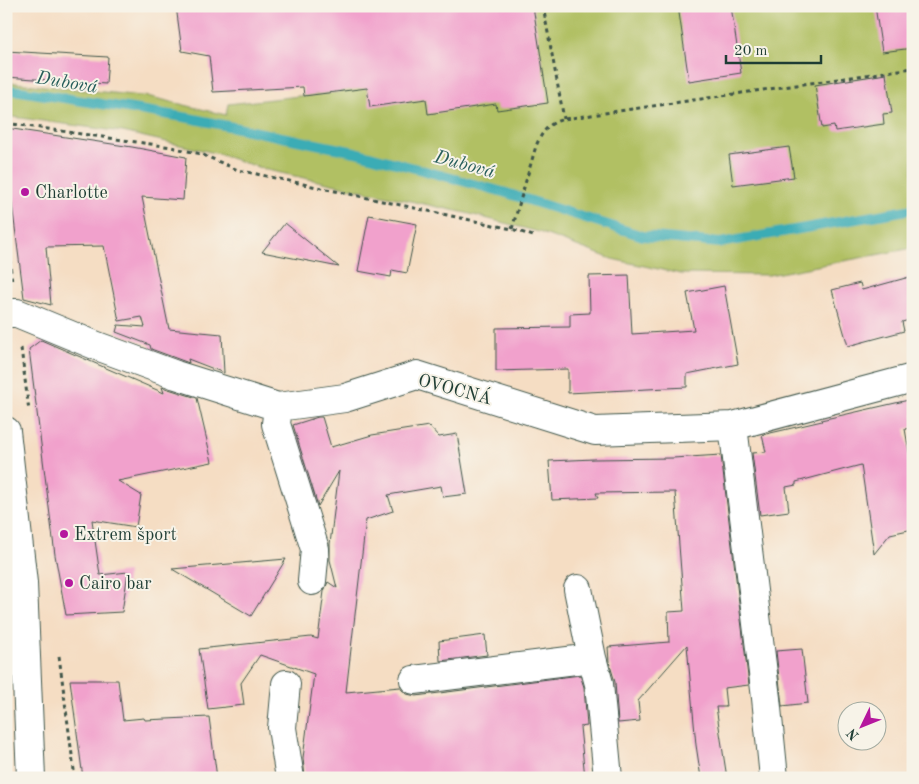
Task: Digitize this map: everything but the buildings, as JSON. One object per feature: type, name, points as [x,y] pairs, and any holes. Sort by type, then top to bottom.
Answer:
[{"type":"street","name":"OVOCNÁ","points":[[6,313],[17,313],[97,346],[176,375],[278,407],[345,398],[417,375],[596,431],[733,426],[913,378]]},
{"type":"street","points":[[278,407],[276,424],[315,550],[312,581]]},
{"type":"street","points":[[733,426],[774,778]]},
{"type":"street","points":[[6,431],[23,583],[31,778]]},
{"type":"street","points":[[578,589],[599,684],[608,778]]},
{"type":"street","points":[[414,680],[592,658]]},
{"type":"street","points":[[286,684],[282,728],[290,778]]},
{"type":"path","points":[[543,6],[564,119]]},
{"type":"path","points":[[512,229],[536,146],[541,135],[555,121],[913,68]]},
{"type":"path","points":[[6,123],[171,147],[201,154],[238,170],[512,229],[536,237]]},
{"type":"green space","points":[[333,6],[913,6],[913,248],[769,275],[681,274],[612,259],[539,232],[466,213],[267,170],[215,153],[123,132],[6,116],[6,82],[151,97],[226,115],[228,104],[344,91]]},
{"type":"waterway","name":"Dubová","points":[[6,90],[189,118],[355,152],[503,192],[643,236],[720,243],[913,209]]},
{"type":"place","name":"Charlotte","points":[[25,192]]},
{"type":"place","name":"Extrem šport","points":[[64,534]]},
{"type":"place","name":"Cairo bar","points":[[69,583]]}]
